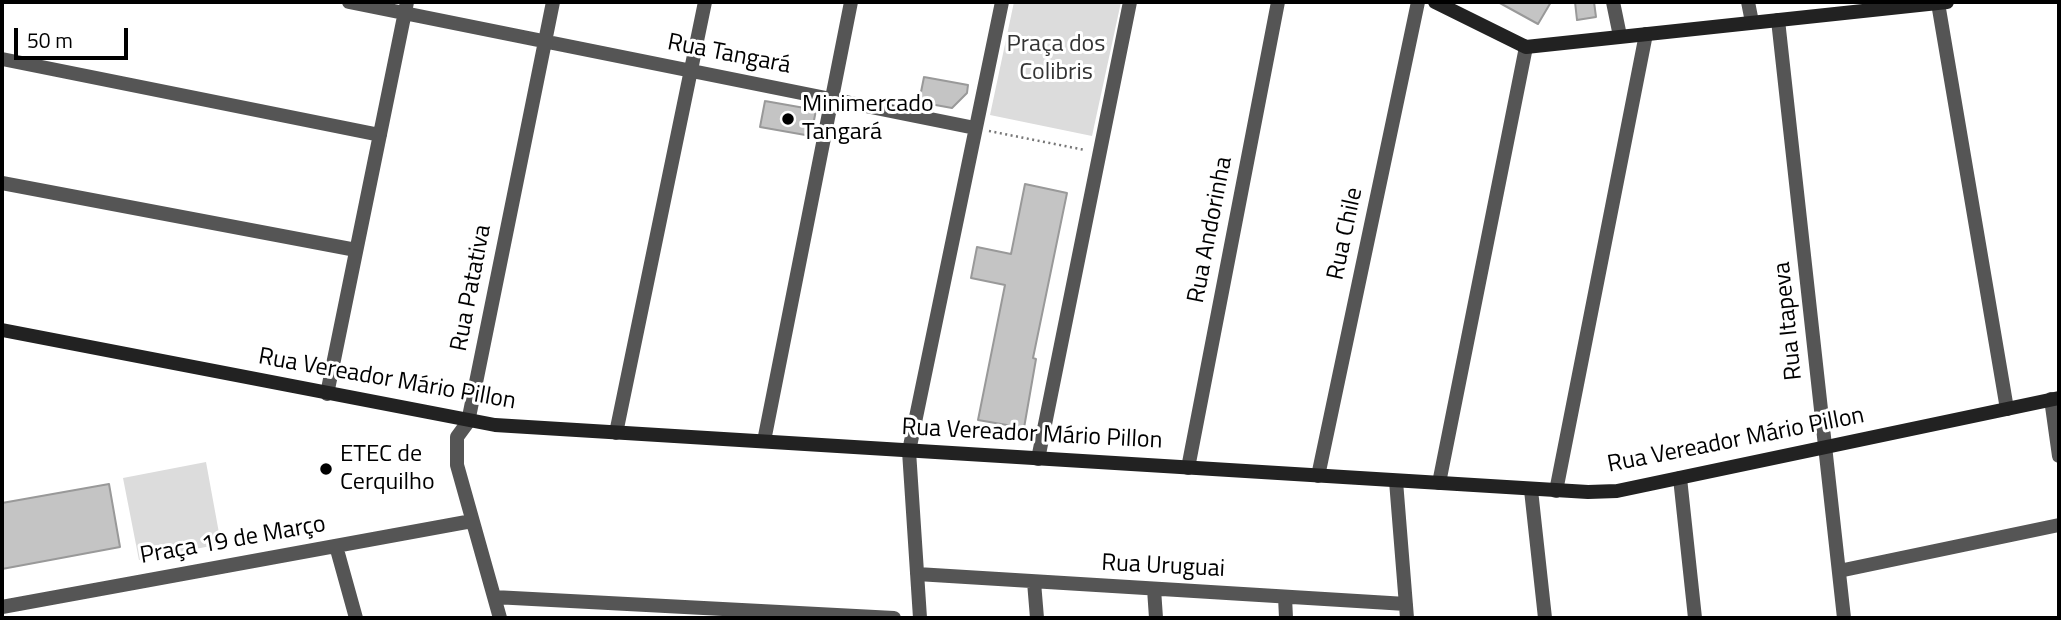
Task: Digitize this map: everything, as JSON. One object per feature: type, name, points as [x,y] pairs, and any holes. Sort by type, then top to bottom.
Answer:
[{"type":"street","name":"Rua Tangará","points":[[349,2],[406,7],[545,41],[975,128]]},
{"type":"street","name":"Rua Patativa","points":[[500,618],[457,465],[457,437],[468,422],[553,2]]},
{"type":"street","points":[[616,433],[705,2]]},
{"type":"street","points":[[764,442],[851,2]]},
{"type":"street","points":[[920,618],[909,451],[1002,2]]},
{"type":"street","points":[[1038,458],[1130,2]]},
{"type":"street","name":"Rua Andorinha","points":[[1188,468],[1278,2]]},
{"type":"street","name":"Rua Chile","points":[[1318,476],[1418,2]]},
{"type":"street","points":[[1435,2],[1525,47],[1778,20],[1897,4],[1947,2]]},
{"type":"street","points":[[1613,2],[1620,37]]},
{"type":"street","points":[[1748,2],[1752,22]]},
{"type":"street","points":[[1938,3],[2007,409]]},
{"type":"street","points":[[327,394],[406,7]]},
{"type":"street","name":"Rua Itapeva","points":[[1778,20],[1844,618]]},
{"type":"street","points":[[1556,491],[1646,34]]},
{"type":"street","points":[[1438,483],[1525,47]]},
{"type":"street","points":[[2,59],[380,135]]},
{"type":"street","points":[[2,183],[356,250]]},
{"type":"street","name":"Rua Vereador Mário Pillon","points":[[2,330],[468,422],[1556,491],[1617,491],[2055,399]]},
{"type":"street","points":[[2055,399],[2059,456]]},
{"type":"street","points":[[1680,478],[1695,618]]},
{"type":"street","points":[[1396,481],[1406,611]]},
{"type":"street","points":[[1531,489],[1545,618]]},
{"type":"street","name":"Praça 19 de Março","points":[[2,607],[472,521]]},
{"type":"street","points":[[1839,571],[2059,525]]},
{"type":"street","points":[[336,546],[356,618]]},
{"type":"street","name":"Rua Uruguai","points":[[917,574],[1285,597],[1406,611]]},
{"type":"street","points":[[1034,582],[1037,618]]},
{"type":"street","points":[[1154,589],[1157,618]]},
{"type":"street","points":[[494,597],[673,612],[894,618]]},
{"type":"street","points":[[1285,597],[1286,618]]},
{"type":"path","points":[[975,128],[1100,153]]},
{"type":"green space","name":"Praça dos Colibris","points":[[1014,2],[1121,2],[1092,136],[990,115]]},
{"type":"green space","points":[[206,462],[221,544],[139,560],[123,478]]},
{"type":"building","points":[[1498,2],[1551,2],[1538,24]]},
{"type":"building","points":[[1575,2],[1594,2],[1596,17],[1577,20]]},
{"type":"building","points":[[924,77],[968,85],[967,93],[952,108],[919,102]]},
{"type":"building","name":"Minimercado Tangará","points":[[765,101],[816,110],[811,136],[760,127]]},
{"type":"building","points":[[1025,184],[1067,193],[1033,358],[1036,359],[1024,428],[978,420],[1005,285],[971,278],[977,247],[1011,254]]},
{"type":"building","points":[[109,484],[120,547],[2,569],[2,503]]},
{"type":"place","name":"Minimercado Tangará","points":[[788,119]]},
{"type":"place","name":"ETEC de Cerquilho","points":[[326,469]]}]
